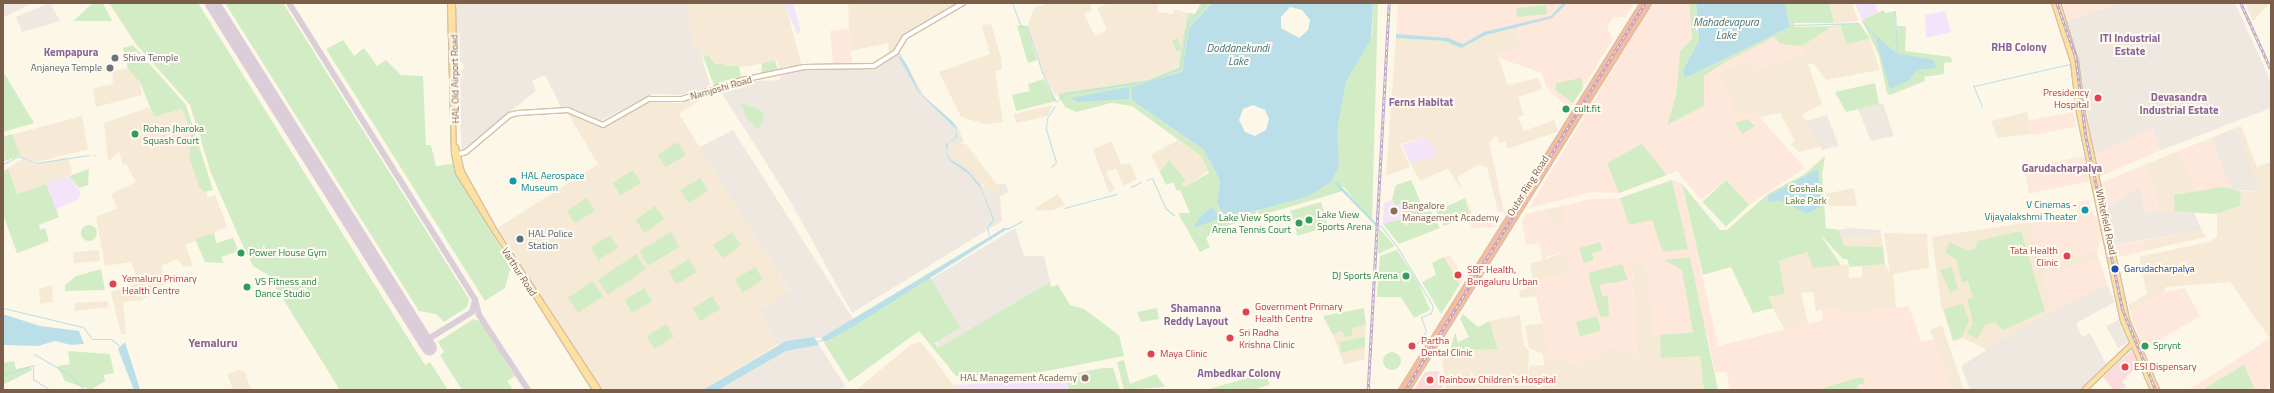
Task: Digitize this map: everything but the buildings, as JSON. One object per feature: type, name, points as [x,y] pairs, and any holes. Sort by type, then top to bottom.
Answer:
[{"type":"highway","name":"Outer Ring Road","points":[[1401,390],[1612,49],[1643,3]]},
{"type":"highway","name":"Outer Ring Road","points":[[1407,389],[1535,188],[1624,45],[1648,3]]},
{"type":"highway","points":[[1429,337],[1429,346]]},
{"type":"highway","points":[[1407,389],[1416,382]]},
{"type":"main road","name":"HAL Old Airport Road","points":[[450,3],[455,153]]},
{"type":"main road","name":"HAL Old Airport Road","points":[[453,3],[455,153]]},
{"type":"main road","name":"Namjoshi Road","points":[[455,153],[518,113],[568,110],[603,125],[650,99],[682,99],[742,80],[804,67],[874,66],[896,52],[905,37],[963,3]]},
{"type":"main road","name":"Whitefield Road","points":[[2054,3],[2069,46],[2077,80],[2079,113],[2129,338],[2132,344]]},
{"type":"main road","name":"Whitefield Road","points":[[2058,3],[2077,80]]},
{"type":"main road","name":"Varthur Road","points":[[455,153],[458,173],[494,234],[596,390]]},
{"type":"main road","name":"Varthur Road","points":[[455,153],[462,172],[495,230],[599,390]]},
{"type":"main road","name":"Whitefield Road","points":[[2128,328],[2157,390]]},
{"type":"main road","points":[[2084,390],[2132,344],[2153,390]]},
{"type":"shaded area","points":[[3,3],[32,3],[3,18]]},
{"type":"shaded area","points":[[50,3],[60,21],[22,32],[16,17]]},
{"type":"shaded area","points":[[455,3],[687,3],[692,46],[700,50],[710,86],[680,95],[653,94],[600,121],[575,109],[561,107],[545,75],[532,81],[536,91],[462,150],[456,75],[464,68],[463,63],[456,60]]},
{"type":"shaded area","points":[[687,3],[785,3],[802,66],[780,73],[777,61],[741,67],[715,65],[710,55],[701,56],[700,50],[692,46]]},
{"type":"shaded area","points":[[784,3],[793,3],[801,32],[797,34]]},
{"type":"shaded area","points":[[848,3],[959,3],[916,30],[889,55],[888,43],[850,51]]},
{"type":"shaded area","points":[[1049,3],[1090,3],[1092,10],[1084,14],[1095,36],[1107,30],[1097,8],[1110,3],[1154,3],[1158,4],[1158,12],[1173,14],[1174,9],[1188,13],[1180,66],[1148,80],[1055,95],[1042,72],[1028,25],[1034,8]]},
{"type":"shaded area","points":[[1398,3],[1634,3],[1625,17],[1613,17],[1607,28],[1613,39],[1570,109],[1546,87],[1542,73],[1499,58],[1497,53],[1520,49],[1518,26],[1486,35],[1461,48],[1445,41],[1396,38]]},
{"type":"shaded area","points":[[1653,3],[1689,3],[1692,39],[1680,51],[1676,95],[1667,125],[1704,106],[1704,76],[1729,60],[1774,37],[1784,43],[1801,43],[1804,53],[1753,72],[1750,60],[1719,73],[1736,115],[1756,113],[1805,168],[1749,205],[1726,180],[1701,200],[1677,171],[1619,193],[1592,192],[1529,208]]},
{"type":"shaded area","points":[[1829,3],[1852,3],[1858,21],[1834,23]]},
{"type":"shaded area","points":[[1855,3],[1875,3],[1878,12],[1862,20]]},
{"type":"shaded area","points":[[2062,3],[2119,3],[2067,21]]},
{"type":"shaded area","points":[[2119,3],[2235,3],[2271,82],[2271,108],[2161,150],[2152,128],[2094,155],[2078,56],[2067,21]]},
{"type":"shaded area","points":[[2245,3],[2270,3],[2253,21]]},
{"type":"shaded area","points":[[1945,11],[1951,32],[1926,38],[1925,15]]},
{"type":"shaded area","points":[[991,23],[1001,58],[1002,69],[995,71],[1003,122],[985,124],[961,117],[939,72],[990,54],[982,26]]},
{"type":"shaded area","points":[[1840,24],[1846,44],[1870,39],[1880,70],[1826,80],[1814,64],[1808,64],[1822,104],[1802,114],[1820,147],[1799,152],[1790,144],[1795,141],[1780,113],[1759,117],[1756,113],[1736,115],[1719,73],[1751,60],[1753,72],[1804,53],[1802,46],[1832,25]]},
{"type":"shaded area","points":[[1518,26],[1520,49],[1497,53],[1508,85],[1538,78],[1543,89],[1518,97],[1524,115],[1518,117],[1524,131],[1554,120],[1557,132],[1507,149],[1506,142],[1500,143],[1496,135],[1489,142],[1504,211],[1498,212],[1487,167],[1478,165],[1457,177],[1464,193],[1445,164],[1447,169],[1420,181],[1411,164],[1439,154],[1426,137],[1400,144],[1410,167],[1386,176],[1396,38],[1445,41],[1461,48],[1486,35]]},
{"type":"shaded area","points":[[849,29],[852,64],[833,66],[830,31]]},
{"type":"shaded area","points":[[900,53],[924,96],[957,126],[964,142],[949,144],[951,157],[970,168],[989,195],[998,191],[997,185],[1005,183],[1009,192],[1000,196],[1002,221],[852,313],[792,204],[720,90],[743,82],[779,80],[781,76],[805,68],[875,68]]},
{"type":"shaded area","points":[[131,68],[140,82],[142,95],[96,107],[93,88],[113,84],[112,71]]},
{"type":"shaded area","points":[[712,92],[679,114],[790,292],[759,312],[777,345],[703,390],[603,390],[498,228],[598,164],[567,112],[603,128],[648,102],[681,103]]},
{"type":"shaded area","points":[[1883,103],[1894,136],[1871,141],[1858,109]]},
{"type":"shaded area","points":[[1053,105],[1048,116],[1016,123],[1014,114]]},
{"type":"shaded area","points":[[149,107],[154,117],[182,109],[191,133],[189,156],[204,192],[207,192],[207,198],[215,195],[227,227],[185,245],[193,266],[184,267],[177,259],[161,266],[168,283],[151,290],[152,294],[145,298],[141,290],[144,300],[123,302],[126,334],[121,334],[111,292],[139,283],[131,262],[105,266],[96,217],[117,208],[111,194],[136,182],[126,164],[123,165],[119,152],[108,162],[104,123]]},
{"type":"shaded area","points":[[2027,112],[2031,134],[1998,138],[1991,121]]},
{"type":"shaded area","points":[[2073,112],[2076,127],[2032,135],[2029,121]]},
{"type":"shaded area","points":[[1827,115],[1839,146],[1822,150],[1806,121]]},
{"type":"shaded area","points":[[82,116],[88,149],[37,162],[18,156],[5,161],[3,158],[3,137]]},
{"type":"shaded area","points":[[2241,126],[2257,167],[2271,162],[2271,340],[2230,282],[2166,287],[2164,292],[2130,312],[2128,305],[2147,294],[2139,257],[2208,242],[2217,237],[2217,210],[2240,206],[2241,191],[2261,192],[2235,128]]},
{"type":"shaded area","points":[[2152,127],[2161,150],[2099,177],[2094,155]]},
{"type":"shaded area","points":[[2235,128],[2262,192],[2231,189],[2211,138]]},
{"type":"shaded area","points":[[733,130],[853,319],[823,337],[777,345],[759,311],[790,291],[699,147]]},
{"type":"shaded area","points":[[1426,137],[1439,154],[1411,164],[1402,145]]},
{"type":"shaded area","points":[[2211,138],[2231,189],[2197,193],[2178,151]]},
{"type":"shaded area","points":[[1178,140],[1202,157],[1209,171],[1184,187],[1182,183],[1186,182],[1164,170],[1160,172],[1151,155]]},
{"type":"shaded area","points":[[1112,141],[1121,165],[1130,163],[1137,179],[1124,186],[1116,169],[1106,172],[1115,190],[1109,193],[1093,149]]},
{"type":"shaded area","points":[[952,142],[966,144],[997,185],[998,191],[989,195],[983,185],[951,157],[947,149]]},
{"type":"shaded area","points":[[2178,151],[2197,193],[2174,195],[2175,211],[2158,212],[2157,196],[2144,165]]},
{"type":"shaded area","points":[[2085,156],[2090,182],[2029,193],[2024,168]]},
{"type":"shaded area","points":[[68,157],[72,172],[69,176],[3,199],[3,171],[23,159],[35,164]]},
{"type":"shaded area","points":[[2144,165],[2157,196],[2158,212],[2145,213],[2140,187],[2106,208],[2100,183]]},
{"type":"shaded area","points":[[69,176],[81,193],[79,199],[57,209],[59,217],[39,225],[40,230],[45,228],[49,241],[17,253],[3,214],[3,199]]},
{"type":"shaded area","points":[[1672,180],[1682,184],[1718,346],[1823,320],[1821,309],[1839,306],[1841,315],[1909,306],[1921,342],[1934,339],[1952,390],[1730,390],[1726,371],[1715,373],[1706,330],[1654,336],[1646,262],[1632,264],[1637,356],[1612,347],[1576,364],[1549,356],[1533,282],[1571,273],[1565,252],[1547,256],[1543,262],[1539,243],[1526,245],[1522,222],[1525,214],[1544,210],[1547,218],[1565,228],[1563,206],[1591,199],[1626,198]]},
{"type":"shaded area","points":[[2140,187],[2145,213],[2193,210],[2202,230],[2114,245],[2106,208]]},
{"type":"shaded area","points":[[1854,188],[1857,206],[1826,206],[1825,194]]},
{"type":"shaded area","points":[[1058,194],[1065,205],[1053,210],[1038,211],[1035,208]]},
{"type":"shaded area","points":[[1466,197],[1473,215],[1470,215]]},
{"type":"shaded area","name":"Bangalore Management Academy","points":[[1392,199],[1395,205],[1401,203],[1405,218],[1383,224],[1384,203]]},
{"type":"shaded area","points":[[2088,199],[2094,216],[2099,216],[2102,233],[2097,251],[2041,267],[2030,223],[2078,219],[2076,203]]},
{"type":"shaded area","points":[[1563,206],[1567,227],[1561,228],[1547,218],[1544,210]]},
{"type":"shaded area","points":[[2099,217],[2102,233],[2097,253],[2107,284],[1987,350],[1963,338],[1953,342],[1941,305],[1932,237],[2017,224]]},
{"type":"shaded area","points":[[1502,218],[1496,227],[1471,228],[1471,221]]},
{"type":"shaded area","points":[[1015,228],[1024,256],[1044,256],[1050,282],[938,348],[931,279]]},
{"type":"shaded area","points":[[1849,228],[1881,230],[1881,235],[1869,234],[1869,238],[1841,237],[1839,230]]},
{"type":"shaded area","points":[[2202,230],[2206,237],[2144,251],[2142,241]]},
{"type":"shaded area","points":[[1884,233],[1927,234],[1929,268],[1893,274],[1896,308],[1840,315],[1839,306],[1816,311],[1813,292],[1801,293],[1808,324],[1785,330],[1767,298],[1785,294],[1779,261],[1808,252],[1841,265],[1849,264],[1849,278],[1862,277],[1862,266],[1885,264],[1890,274]]},
{"type":"shaded area","points":[[1869,234],[1881,235],[1883,247],[1844,246],[1841,237],[1869,238]]},
{"type":"shaded area","points":[[2142,241],[2144,251],[2119,257],[2114,245]]},
{"type":"shaded area","points":[[99,250],[100,261],[74,263],[73,252]]},
{"type":"shaded area","points":[[1566,252],[1571,273],[1533,282],[1537,296],[1520,298],[1519,290],[1527,289],[1526,281],[1533,280],[1530,264]]},
{"type":"shaded area","points":[[1450,255],[1463,278],[1460,284],[1444,257]]},
{"type":"shaded area","points":[[2098,259],[2107,284],[2053,313],[2042,275]]},
{"type":"shaded area","points":[[1646,262],[1654,336],[1660,335],[1661,358],[1700,355],[1704,390],[1446,390],[1442,361],[1450,351],[1498,349],[1489,321],[1520,315],[1524,346],[1529,351],[1528,373],[1530,366],[1544,365],[1543,354],[1529,348],[1525,326],[1543,323],[1549,356],[1581,359],[1612,347],[1637,355],[1632,264]]},
{"type":"shaded area","points":[[2107,284],[2115,302],[2076,323],[2082,337],[2090,333],[2106,364],[2079,390],[1970,390],[1961,366],[2025,326]]},
{"type":"shaded area","points":[[52,285],[53,302],[40,304],[39,289]]},
{"type":"shaded area","points":[[2185,288],[2200,316],[2143,350],[2130,312],[2164,292]]},
{"type":"shaded area","points":[[108,301],[109,307],[75,311],[74,303]]},
{"type":"shaded area","points":[[2118,320],[2128,342],[2118,348],[2106,326]]},
{"type":"shaded area","points":[[1366,325],[1365,336],[1339,342],[1341,352],[1365,347],[1364,360],[1344,364],[1333,335],[1342,331],[1353,336],[1352,328]]},
{"type":"shaded area","points":[[1942,325],[1964,390],[1952,390],[1930,330]]},
{"type":"shaded area","points":[[2270,338],[2271,379],[2267,390],[2189,390]]},
{"type":"shaded area","points":[[921,342],[957,390],[856,390],[912,344]]},
{"type":"shaded area","points":[[819,345],[845,386],[840,390],[718,390],[786,351]]},
{"type":"shaded area","name":"ESI Dispensary","points":[[2132,350],[2139,365],[2122,381],[2126,387],[2114,390],[2103,377]]},
{"type":"shaded area","name":"HAL Management Academy","points":[[1103,368],[1113,368],[1120,390],[957,390],[954,385],[1044,380]]},
{"type":"shaded area","points":[[239,370],[245,372],[251,390],[233,390],[227,374]]},
{"type":"shaded area","name":"Rainbow Children's Hospital","points":[[1439,371],[1443,388],[1414,390],[1425,372]]},
{"type":"green space","points":[[93,3],[103,3],[112,21],[73,21]]},
{"type":"green space","points":[[109,3],[198,3],[425,365],[430,362],[448,390],[340,390],[268,275],[253,266],[211,173],[190,105],[136,44]]},
{"type":"green space","points":[[225,3],[283,3],[469,299],[467,307],[444,322],[436,314],[419,311]]},
{"type":"green space","points":[[1201,3],[1212,3],[1189,28],[1182,72],[1146,85],[1133,101],[1204,150],[1220,181],[1217,203],[1226,219],[1307,197],[1339,166],[1336,129],[1346,82],[1372,35],[1373,3],[1378,3],[1372,221],[1344,187],[1335,184],[1343,191],[1216,229],[1206,238],[1210,247],[1200,252],[1180,217],[1179,213],[1190,213],[1180,190],[1177,191],[1173,182],[1166,185],[1160,172],[1169,160],[1186,181],[1182,183],[1184,187],[1209,173],[1202,157],[1132,106],[1111,103],[1076,112],[1065,107],[1057,94],[1148,80],[1179,67],[1181,50],[1177,52],[1172,41],[1178,37],[1181,49],[1188,13],[1195,14]]},
{"type":"green space","points":[[1689,3],[1696,3],[1699,40],[1683,70],[1685,78],[1790,27],[1785,3],[1829,3],[1834,23],[1794,23],[1795,27],[1832,26],[1802,46],[1781,44],[1774,37],[1729,60],[1704,76],[1704,106],[1667,125],[1676,95],[1680,51],[1692,39]]},
{"type":"green space","points":[[1546,5],[1547,14],[1517,17],[1516,8]]},
{"type":"green space","points":[[1884,10],[1885,13],[1895,11],[1897,49],[1897,26],[1906,26],[1905,51],[1951,57],[1952,62],[1944,63],[1944,74],[1924,77],[1925,81],[1890,95],[1887,93],[1879,56],[1862,20]]},
{"type":"green space","points":[[1840,24],[1860,24],[1870,39],[1846,44]]},
{"type":"green space","points":[[1017,26],[1027,26],[1037,60],[1028,63]]},
{"type":"green space","points":[[343,40],[354,56],[364,48],[377,66],[386,60],[401,75],[423,76],[426,145],[431,145],[436,166],[452,164],[511,266],[505,288],[485,301],[326,49]]},
{"type":"green space","points":[[133,45],[186,105],[213,190],[204,192],[199,186],[189,156],[191,133],[182,109],[154,117],[140,82],[128,69],[123,48]]},
{"type":"green space","points":[[709,55],[715,65],[723,63],[724,66],[739,66],[741,78],[715,88],[703,56]]},
{"type":"green space","points":[[775,61],[779,73],[761,76],[762,63]]},
{"type":"green space","points":[[3,71],[34,123],[3,132]]},
{"type":"green space","points":[[1581,78],[1583,88],[1573,103],[1555,90],[1556,83]]},
{"type":"green space","points":[[1044,79],[1056,101],[1016,111],[1012,95],[1030,91],[1028,84]]},
{"type":"green space","points":[[1875,83],[1879,104],[1846,112],[1835,92]]},
{"type":"green space","points":[[741,103],[760,110],[764,116],[759,130],[747,119]]},
{"type":"green space","points":[[1747,119],[1755,126],[1742,134],[1735,123]]},
{"type":"green space","points":[[12,134],[20,155],[5,161],[3,137]]},
{"type":"green space","points":[[678,142],[686,155],[666,167],[658,155]]},
{"type":"green space","points":[[1642,144],[1667,175],[1619,193],[1607,163]]},
{"type":"green space","points":[[1825,156],[1822,176],[1826,228],[1839,230],[1844,246],[1883,247],[1885,264],[1850,267],[1847,259],[1843,259],[1820,234],[1841,265],[1813,268],[1808,252],[1779,261],[1785,294],[1768,297],[1773,308],[1753,313],[1731,267],[1703,275],[1682,184],[1720,230],[1727,230],[1769,193],[1805,174]]},
{"type":"green space","points":[[8,169],[17,194],[46,184],[59,217],[39,225],[40,230],[45,228],[49,241],[17,253],[3,214],[3,171]]},
{"type":"green space","points":[[89,169],[88,185],[79,188],[69,176]]},
{"type":"green space","points":[[633,170],[641,183],[621,195],[613,183]]},
{"type":"green space","points":[[700,178],[708,191],[688,203],[680,190]]},
{"type":"green space","points":[[1411,180],[1425,212],[1431,211],[1440,228],[1399,244],[1383,224],[1405,218],[1401,204],[1395,205],[1392,199],[1396,185]]},
{"type":"green space","points":[[1672,180],[1688,249],[1663,252],[1652,220],[1629,225],[1620,198]]},
{"type":"green space","points":[[1726,180],[1749,205],[1726,227],[1703,202]]},
{"type":"green space","points":[[2222,187],[2241,191],[2240,206],[2215,214],[2175,211],[2174,195]]},
{"type":"green space","points":[[587,198],[595,211],[575,223],[567,211]]},
{"type":"green space","points":[[1465,198],[1470,215],[1444,226],[1436,211]]},
{"type":"green space","name":"Lake View Sports Arena","points":[[1321,202],[1328,227],[1297,236],[1290,211]]},
{"type":"green space","points":[[655,206],[664,219],[645,233],[635,220]]},
{"type":"green space","points":[[89,225],[95,227],[97,233],[95,239],[89,241],[83,239],[81,233],[83,227]]},
{"type":"green space","points":[[1379,228],[1395,246],[1378,254]]},
{"type":"green space","points":[[2021,231],[2045,311],[2003,330],[1995,322],[1985,325],[1977,339],[1967,333],[1973,323],[1967,299],[1973,299],[1968,281],[1962,282],[1956,259],[1945,253],[1950,242],[1968,251],[1976,248],[1977,241]]},
{"type":"green space","points":[[671,232],[680,247],[648,266],[639,251]]},
{"type":"green space","points":[[732,232],[741,245],[722,258],[713,245]]},
{"type":"green space","points":[[214,233],[216,243],[233,238],[239,251],[221,257],[224,263],[205,262],[195,239]]},
{"type":"green space","points":[[610,235],[618,248],[598,260],[590,247]]},
{"type":"green space","points":[[1600,242],[1602,250],[1592,253],[1594,260],[1584,263],[1579,248]]},
{"type":"green space","points":[[1397,250],[1419,284],[1430,310],[1414,318],[1401,297],[1377,297],[1380,256]]},
{"type":"green space","points":[[636,254],[646,269],[608,295],[598,280]]},
{"type":"green space","points":[[1444,257],[1460,284],[1441,314],[1422,282],[1436,275],[1432,263]]},
{"type":"green space","points":[[1690,257],[1718,390],[1704,390],[1700,356],[1661,358],[1660,335],[1693,332],[1682,270],[1664,260]]},
{"type":"green space","points":[[689,259],[697,272],[677,284],[669,272]]},
{"type":"green space","points":[[1622,264],[1628,280],[1599,285],[1603,297],[1608,295],[1609,316],[1600,317],[1588,273]]},
{"type":"green space","points":[[755,267],[763,280],[743,292],[735,280]]},
{"type":"green space","points":[[1952,267],[1958,289],[1950,292],[1940,270]]},
{"type":"green space","points":[[101,269],[105,290],[65,291],[65,285],[76,276]]},
{"type":"green space","points":[[930,277],[960,328],[935,343],[938,348],[1050,282],[1051,287],[1058,285],[1070,305],[1084,309],[1119,335],[1124,356],[1036,373],[956,376],[919,331],[849,382],[824,343]]},
{"type":"green space","points":[[593,281],[603,296],[578,313],[568,298]]},
{"type":"green space","points":[[644,288],[652,301],[632,313],[624,300]]},
{"type":"green space","points":[[712,296],[720,309],[700,321],[692,308]]},
{"type":"green space","points":[[1963,304],[1969,321],[1962,337],[1953,340],[1944,309]]},
{"type":"green space","points":[[1157,308],[1159,319],[1141,322],[1137,312]]},
{"type":"green space","points":[[1364,308],[1366,325],[1352,328],[1353,336],[1345,337],[1342,331],[1333,335],[1323,316]]},
{"type":"green space","points":[[1463,314],[1478,327],[1489,321],[1498,349],[1450,351],[1455,332],[1458,342],[1469,337],[1460,319]]},
{"type":"green space","points":[[1597,316],[1601,330],[1580,336],[1576,322]]},
{"type":"green space","points":[[473,319],[481,322],[515,376],[507,381],[513,390],[462,390],[440,355],[444,352],[438,342]]},
{"type":"green space","points":[[666,324],[674,337],[654,349],[646,336]]},
{"type":"green space","points":[[1365,336],[1365,347],[1341,353],[1339,342]]},
{"type":"green space","points":[[68,351],[110,354],[114,373],[104,375],[105,381],[91,390],[65,381],[57,366],[70,364]]},
{"type":"green space","points":[[1392,352],[1398,355],[1401,361],[1398,367],[1392,370],[1386,367],[1383,361],[1386,355]]},
{"type":"green space","points":[[1124,360],[1130,384],[1156,374],[1165,387],[1124,390],[1117,362]]},
{"type":"green space","points":[[14,361],[16,369],[30,366],[32,370],[3,385],[3,363]]},
{"type":"green space","points":[[2244,365],[2255,390],[2206,390],[2205,388]]},
{"type":"green space","points":[[1103,368],[1113,368],[1120,390],[1070,390],[1064,376]]},
{"type":"green space","points":[[1264,373],[1270,384],[1254,390],[1206,390]]},
{"type":"green space","points":[[1857,378],[1863,378],[1865,383],[1857,385],[1858,390],[1817,390]]},
{"type":"water","name":"Doddanekundi Lake","points":[[1212,3],[1373,3],[1371,39],[1346,82],[1337,129],[1339,166],[1331,182],[1307,197],[1226,219],[1217,203],[1220,181],[1204,150],[1133,101],[1131,96],[1132,87],[1182,72],[1189,28]],"holes":[[[1290,7],[1302,10],[1310,20],[1308,30],[1299,38],[1281,28],[1281,17]],[[1253,105],[1265,110],[1269,119],[1266,130],[1255,136],[1245,132],[1239,120],[1243,109]]]},
{"type":"water","points":[[1563,3],[1567,3],[1552,18],[1486,35],[1461,48],[1445,41],[1396,38],[1396,34],[1448,38],[1463,44],[1484,32],[1551,16]]},
{"type":"water","name":"Mahadevapura Lake","points":[[1696,3],[1785,3],[1790,27],[1685,78],[1683,70],[1699,40]]},
{"type":"water","points":[[1878,37],[1896,53],[1934,60],[1936,68],[1916,70],[1910,80],[1890,89],[1876,40]]},
{"type":"water","points":[[898,56],[901,57],[907,65],[920,93],[953,122],[957,130],[919,93]]},
{"type":"water","points":[[1129,87],[1129,99],[1077,102],[1071,98]]},
{"type":"water","points":[[957,130],[957,136],[955,139],[948,143],[946,152],[946,144],[955,138]]},
{"type":"water","points":[[946,152],[951,160],[967,170],[980,185],[994,219],[993,223],[987,228],[993,220],[981,189],[969,174],[950,161]]},
{"type":"water","name":"Goshala Lake Park","points":[[1818,169],[1821,206],[1807,214],[1780,200],[1768,202],[1768,196]]},
{"type":"water","points":[[1337,182],[1376,223],[1376,226],[1335,184]]},
{"type":"water","points":[[1212,207],[1221,218],[1193,228],[1200,217]]},
{"type":"water","points":[[1004,228],[1009,228],[854,326],[825,342],[821,338]]},
{"type":"water","points":[[3,314],[40,326],[79,331],[84,344],[71,345],[55,341],[38,346],[3,345]]},
{"type":"water","points":[[814,337],[819,345],[786,351],[718,390],[703,390],[786,341]]},
{"type":"water","points":[[125,342],[140,390],[134,390],[118,349]]},
{"type":"waterway","points":[[1012,3],[1021,27],[1027,26],[1042,72],[1056,102]]},
{"type":"waterway","points":[[1057,101],[1066,93],[1148,81],[1180,68],[1188,22],[1207,3]]},
{"type":"waterway","points":[[1895,11],[1897,54]]},
{"type":"waterway","points":[[1863,22],[1877,38]]},
{"type":"waterway","points":[[1793,25],[1858,23]]},
{"type":"waterway","points":[[1974,86],[2069,64]]},
{"type":"waterway","points":[[1914,70],[1922,73]]},
{"type":"waterway","points":[[1973,85],[1982,106]]},
{"type":"waterway","points":[[1051,167],[1056,162],[1046,129],[1047,118],[1055,106]]},
{"type":"waterway","points":[[3,164],[18,156],[36,163],[89,155]]},
{"type":"waterway","points":[[1147,180],[1152,178],[1166,209],[1174,215]]},
{"type":"waterway","points":[[1131,187],[1141,182]]},
{"type":"waterway","points":[[1064,208],[1116,194]]},
{"type":"waterway","points":[[1007,229],[1022,221]]},
{"type":"waterway","points":[[1376,225],[1381,226],[1396,245],[1433,306],[1431,313],[1421,317],[1426,331],[1417,343]]},
{"type":"waterway","points":[[987,227],[989,235]]},
{"type":"waterway","points":[[3,308],[83,327],[92,339],[111,339],[121,347]]},
{"type":"waterway","points":[[817,341],[823,340]]},
{"type":"waterway","points":[[34,354],[70,375],[84,390]]},
{"type":"waterway","points":[[33,365],[33,379],[50,390]]},
{"type":"waterway","points":[[3,375],[33,365]]},
{"type":"taxiway","points":[[289,3],[475,300],[472,312],[425,341]]},
{"type":"taxiway","points":[[476,303],[479,315],[528,390]]},
{"type":"runway","points":[[212,3],[429,347]]},
{"type":"railway","points":[[1368,390],[1389,3]]},
{"type":"railway","points":[[1405,390],[1645,3]]},
{"type":"railway","points":[[2057,3],[2076,57],[2086,136],[2123,310],[2156,390]]},
{"type":"railway","points":[[2241,3],[2271,69]]},
{"type":"place","name":"Shiva Temple","points":[[115,58]]},
{"type":"place","name":"Anjaneya Temple","points":[[110,68]]},
{"type":"place","name":"Presidency Hospital","points":[[2098,98]]},
{"type":"place","name":"cult.fit","points":[[1566,109]]},
{"type":"place","name":"Rohan Jharoka Squash Court","points":[[135,134]]},
{"type":"place","name":"HAL Aerospace Museum","points":[[513,181]]},
{"type":"place","name":"V Cinemas - Vijayalakshmi Theater","points":[[2085,210]]},
{"type":"place","name":"Bangalore Management Academy","points":[[1394,211]]},
{"type":"place","name":"Lake View Sports Arena","points":[[1309,220]]},
{"type":"place","name":"Lake View Sports Arena Tennis Court","points":[[1299,223]]},
{"type":"place","name":"HAL Police Station","points":[[520,239]]},
{"type":"place","name":"Power House Gym","points":[[241,253]]},
{"type":"place","name":"Tata Health Clinic","points":[[2067,256]]},
{"type":"place","name":"Garudacharpalya","points":[[2115,269]]},
{"type":"place","name":"SBF Health, Bengaluru Urban","points":[[1458,275]]},
{"type":"place","name":"DJ Sports Arena","points":[[1406,276]]},
{"type":"place","name":"Yemaluru Primary Health Centre","points":[[113,284]]},
{"type":"place","name":"VS Fitness and Dance Studio","points":[[247,287]]},
{"type":"place","name":"Government Primary Health Centre","points":[[1246,312]]},
{"type":"place","name":"Sri Radha Krishna Clinic","points":[[1230,338]]},
{"type":"place","name":"Partha Dental Clinic","points":[[1412,346]]},
{"type":"place","name":"Sprynt","points":[[2145,346]]},
{"type":"place","name":"Maya Clinic","points":[[1151,354]]},
{"type":"place","name":"ESI Dispensary","points":[[2125,367]]},
{"type":"place","name":"HAL Management Academy","points":[[1085,378]]},
{"type":"place","name":"Rainbow Children's Hospital","points":[[1430,380]]},
{"type":"district","name":"ITI Industrial Estate","points":[[2130,45]]},
{"type":"district","name":"RHB Colony","points":[[2019,47]]},
{"type":"district","name":"Kempapura","points":[[71,52]]},
{"type":"district","name":"Ferns Habitat","points":[[1421,102]]},
{"type":"district","name":"Devasandra Industrial Estate","points":[[2179,104]]},
{"type":"district","name":"Garudacharpalya","points":[[2062,168]]},
{"type":"district","name":"Shamanna Reddy Layout","points":[[1196,315]]},
{"type":"district","name":"Yemaluru","points":[[213,343]]},
{"type":"district","name":"Ambedkar Colony","points":[[1239,373]]}]
